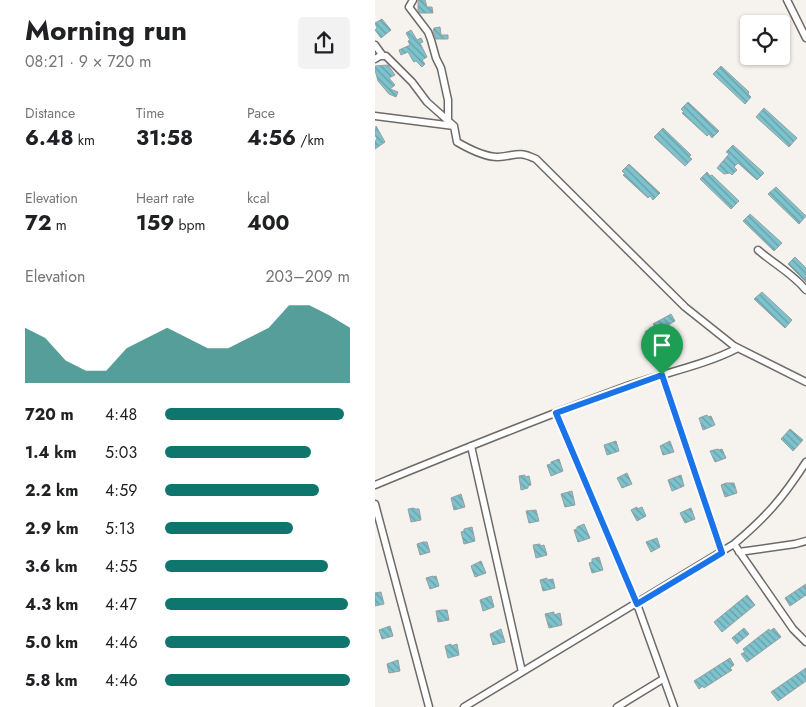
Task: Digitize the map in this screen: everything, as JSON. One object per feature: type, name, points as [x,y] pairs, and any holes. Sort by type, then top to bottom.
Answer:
[{"type":"street","points":[[413,0],[409,8],[428,32],[441,68],[448,102],[448,120]]},
{"type":"street","points":[[787,0],[806,38]]},
{"type":"street","points":[[375,45],[383,56],[386,56],[411,82],[427,102],[454,126],[457,142],[478,153],[497,157],[514,153],[536,159],[685,307],[738,348],[806,382]]},
{"type":"street","points":[[375,58],[383,56]]},
{"type":"street","points":[[375,116],[454,126]]},
{"type":"street","points":[[757,250],[781,266],[806,290]]},
{"type":"street","points":[[375,485],[556,413],[662,375],[723,356],[738,348]]},
{"type":"street","points":[[662,375],[722,553]]},
{"type":"street","points":[[556,413],[637,604],[674,707]]},
{"type":"street","points":[[471,446],[522,672]]},
{"type":"street","points":[[464,707],[722,553],[771,511],[806,462]]},
{"type":"street","points":[[375,504],[429,707]]},
{"type":"street","points":[[739,552],[806,541]]},
{"type":"street","points":[[734,544],[793,629],[806,642]]},
{"type":"street","points":[[617,707],[663,678]]},
{"type":"building","points":[[418,0],[425,0],[427,7],[432,7],[433,13],[420,13],[418,10]]},
{"type":"building","points":[[382,19],[391,30],[381,38],[375,30],[377,28],[375,23]]},
{"type":"building","points":[[440,27],[441,35],[448,35],[448,39],[436,39],[433,31],[434,28]]},
{"type":"building","points":[[411,30],[417,40],[421,38],[423,42],[420,43],[427,57],[422,60],[425,64],[422,67],[416,61],[414,62],[408,52],[401,55],[399,50],[410,45],[408,41],[410,40],[406,33]]},
{"type":"building","points":[[388,65],[395,75],[389,78],[395,85],[390,89],[398,92],[396,97],[389,94],[378,81],[375,70],[375,66]]},
{"type":"building","points":[[721,66],[749,92],[748,94],[751,97],[745,104],[713,74]]},
{"type":"building","points":[[688,102],[719,131],[712,138],[709,134],[707,136],[682,113],[684,112],[681,109]]},
{"type":"building","points":[[764,108],[797,138],[789,147],[756,117]]},
{"type":"building","points":[[376,126],[385,142],[375,149],[375,141],[377,139],[375,135]]},
{"type":"building","points":[[663,128],[691,155],[689,157],[692,159],[685,166],[654,137]]},
{"type":"building","points":[[733,145],[764,173],[757,180],[738,163],[734,167],[737,170],[732,175],[730,173],[724,174],[717,168],[729,154],[726,152]]},
{"type":"building","points":[[629,164],[660,193],[653,200],[650,196],[648,198],[623,175],[625,174],[622,171]]},
{"type":"building","points":[[707,172],[739,201],[731,209],[700,179]]},
{"type":"building","points":[[776,187],[806,216],[799,224],[768,194]]},
{"type":"building","points":[[750,214],[782,243],[774,251],[743,221]]},
{"type":"building","points":[[795,257],[806,268],[806,282],[788,264]]},
{"type":"building","points":[[762,292],[792,320],[785,328],[754,299]]},
{"type":"building","points":[[671,314],[675,321],[668,325],[673,334],[668,336],[672,342],[666,345],[663,339],[653,345],[645,332],[655,326],[653,324]]},
{"type":"building","points":[[707,415],[708,417],[711,416],[715,425],[703,430],[699,418]]},
{"type":"building","points":[[790,429],[803,440],[793,451],[781,439]]},
{"type":"building","points":[[616,441],[619,451],[607,455],[604,445]]},
{"type":"building","points":[[670,441],[674,452],[663,455],[660,446]]},
{"type":"building","points":[[722,449],[726,458],[715,462],[710,451]]},
{"type":"building","points":[[559,459],[563,471],[551,476],[547,465]]},
{"type":"building","points":[[627,473],[632,484],[622,488],[617,478]]},
{"type":"building","points":[[525,475],[525,477],[529,476],[531,485],[521,490],[519,476]]},
{"type":"building","points":[[681,475],[684,486],[672,491],[668,480]]},
{"type":"building","points":[[734,483],[737,493],[725,497],[721,485]]},
{"type":"building","points":[[572,491],[575,505],[565,507],[561,494]]},
{"type":"building","points":[[461,494],[465,507],[454,510],[451,498]]},
{"type":"building","points":[[637,507],[637,509],[642,507],[646,516],[637,521],[631,510]]},
{"type":"building","points":[[691,508],[695,519],[685,523],[680,513]]},
{"type":"building","points":[[408,509],[419,509],[421,520],[411,522]]},
{"type":"building","points":[[536,510],[539,521],[529,523],[526,511]]},
{"type":"building","points":[[584,524],[590,538],[578,542],[574,530]]},
{"type":"building","points":[[472,527],[475,541],[464,544],[461,532]]},
{"type":"building","points":[[657,538],[660,547],[651,552],[646,542]]},
{"type":"building","points":[[427,542],[430,552],[420,555],[417,544]]},
{"type":"building","points":[[540,544],[540,546],[544,545],[547,555],[536,558],[533,545]]},
{"type":"building","points":[[599,557],[603,570],[592,573],[589,563],[592,562],[592,559]]},
{"type":"building","points":[[481,561],[486,573],[475,577],[471,566]]},
{"type":"building","points":[[436,576],[439,586],[430,589],[426,578]]},
{"type":"building","points":[[547,578],[547,580],[553,579],[555,588],[543,591],[540,580]]},
{"type":"building","points":[[806,584],[806,595],[790,606],[785,598]]},
{"type":"building","points":[[381,592],[384,604],[375,606],[375,593]]},
{"type":"building","points":[[747,595],[755,605],[722,632],[714,622]]},
{"type":"building","points":[[491,596],[494,607],[483,611],[480,600]]},
{"type":"building","points":[[447,610],[449,620],[438,622],[436,611]]},
{"type":"building","points":[[554,612],[554,615],[560,613],[562,625],[549,628],[545,614]]},
{"type":"building","points":[[390,626],[393,636],[382,639],[379,630]]},
{"type":"building","points":[[744,628],[749,634],[737,644],[732,638]]},
{"type":"building","points":[[774,628],[781,637],[747,662],[741,654],[745,652],[743,649],[769,629],[770,631]]},
{"type":"building","points":[[501,629],[505,642],[493,645],[490,634]]},
{"type":"building","points":[[451,644],[451,646],[457,644],[459,655],[448,658],[445,646]]},
{"type":"building","points":[[730,658],[734,665],[730,668],[732,670],[704,688],[703,686],[699,689],[694,681]]},
{"type":"building","points":[[398,660],[400,671],[389,673],[387,664]]},
{"type":"building","points":[[806,668],[806,681],[778,701],[771,692]]},
{"type":"route","points":[[662,375],[722,553],[637,604],[556,413],[629,385],[662,375]]}]
